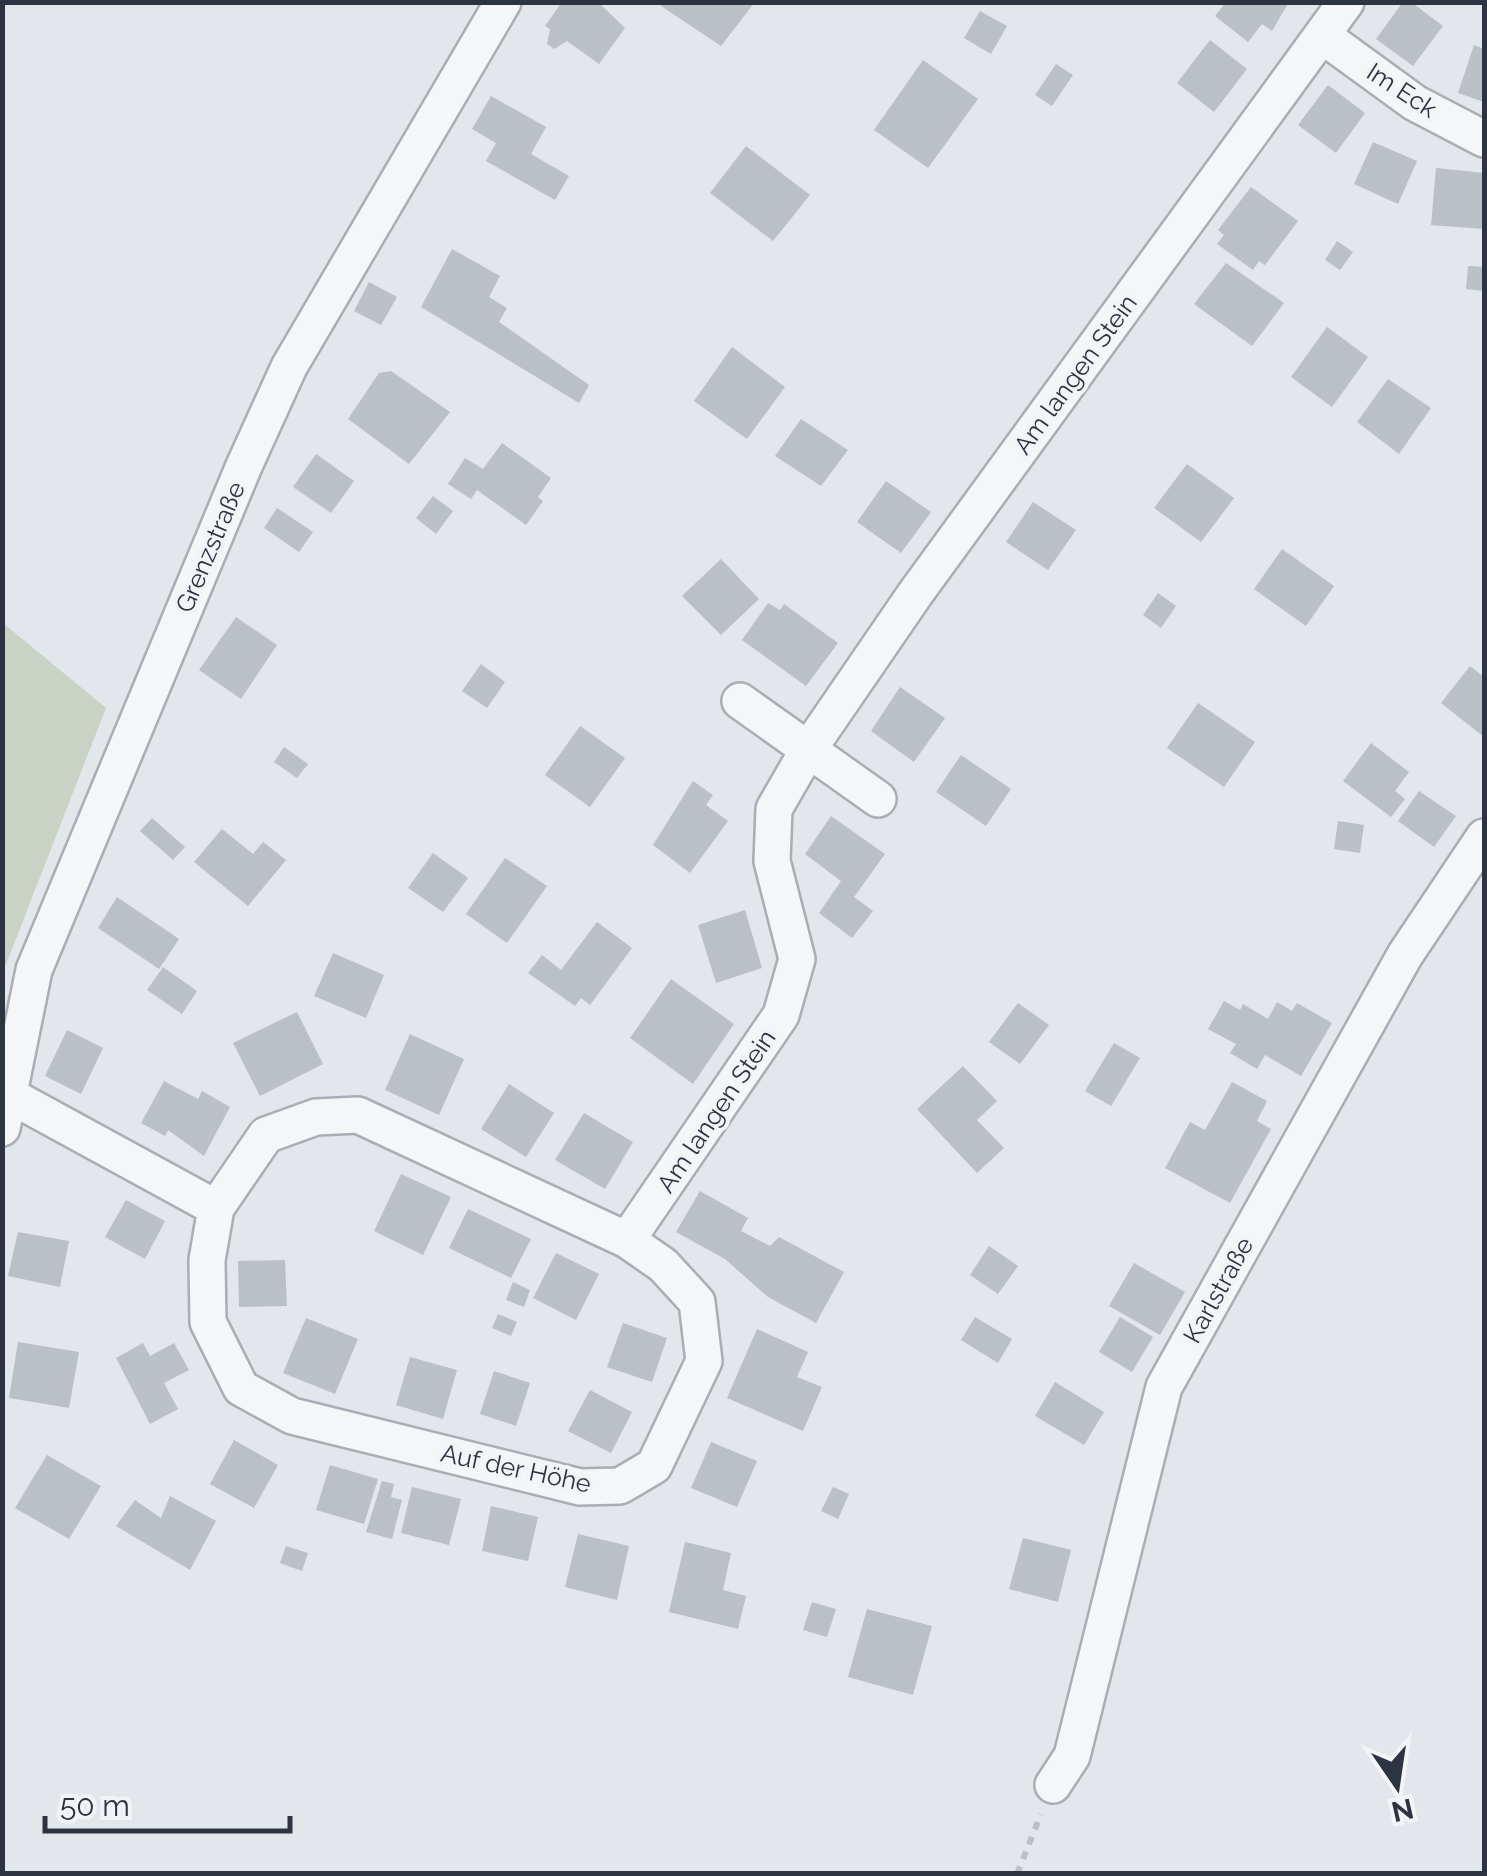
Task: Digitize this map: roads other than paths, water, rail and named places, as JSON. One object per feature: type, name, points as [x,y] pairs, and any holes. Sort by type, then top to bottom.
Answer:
[{"type":"street","name":"Grenzstraße","points":[[6,1112],[34,970],[288,368],[503,2]]},
{"type":"street","name":"Am langen Stein","points":[[627,1240],[781,1015],[797,958],[772,860],[774,809],[808,750],[984,499],[1346,2]]},
{"type":"street","name":"Im Eck","points":[[1322,36],[1415,103],[1484,139]]},
{"type":"street","points":[[740,701],[878,799]]},
{"type":"street","name":"Karlstraße","points":[[1052,1785],[1072,1756],[1164,1387],[1405,955],[1484,837]]},
{"type":"street","points":[[6,1112],[216,1208]]},
{"type":"street","name":"Auf der Höhe","points":[[358,1114],[627,1240],[663,1265],[697,1302],[704,1361],[654,1466],[620,1486],[580,1487],[292,1416],[241,1388],[208,1322],[207,1260],[216,1208],[266,1135],[316,1117],[358,1114]]}]
